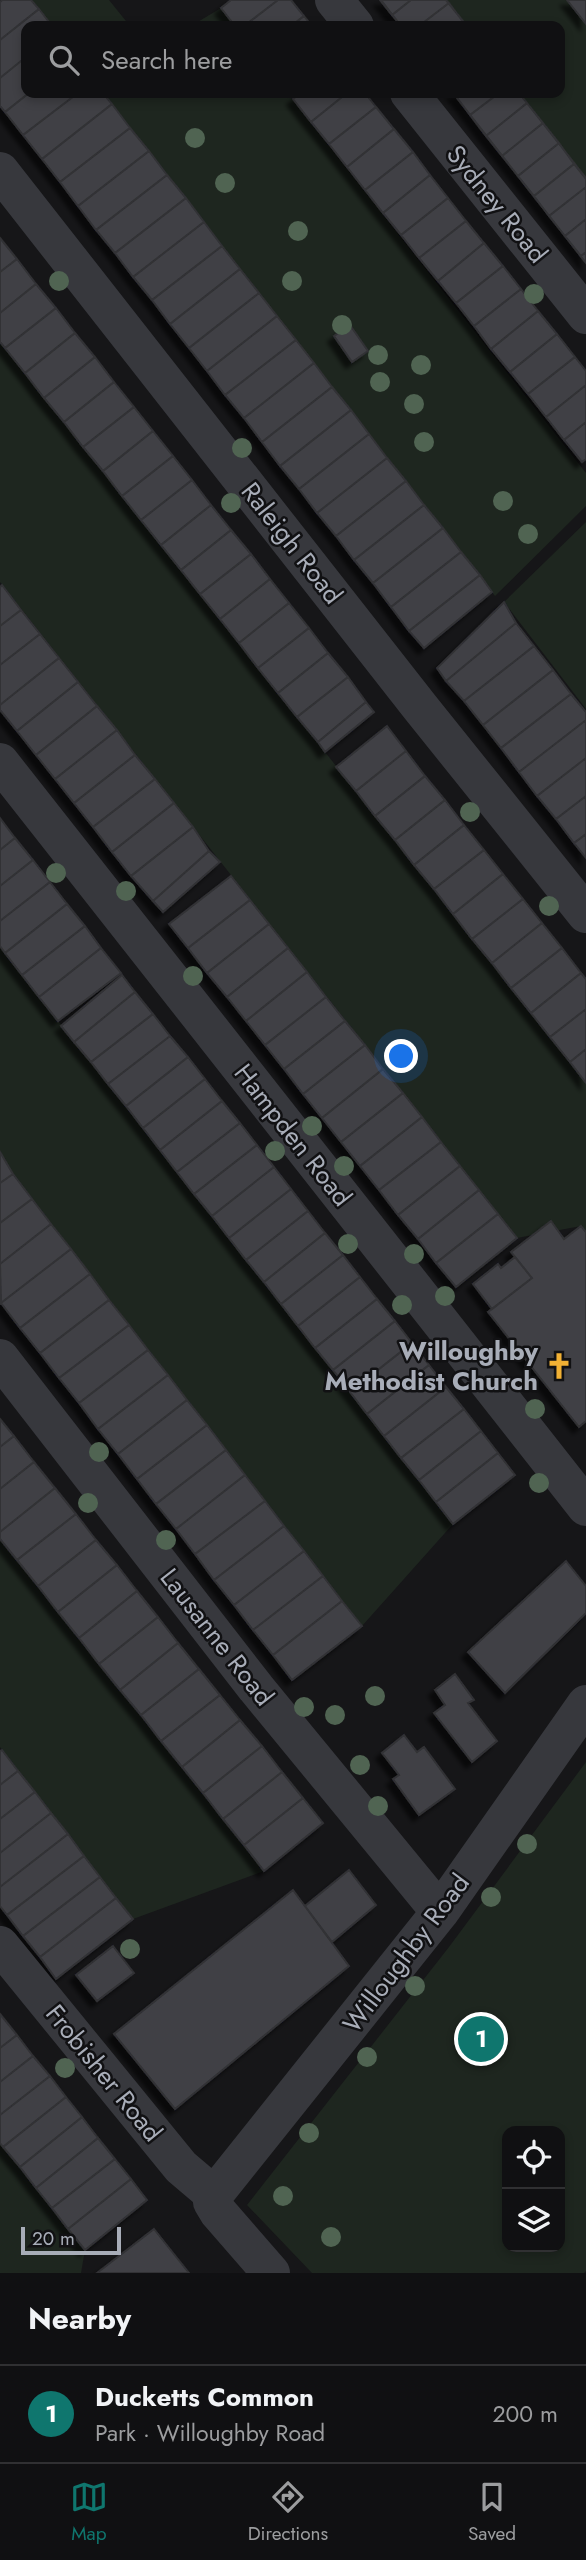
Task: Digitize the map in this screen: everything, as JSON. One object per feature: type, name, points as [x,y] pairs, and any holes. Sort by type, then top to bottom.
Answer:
[{"type":"street","points":[[334,0],[351,21]]},
{"type":"street","name":"Sydney Road","points":[[413,98],[586,315]]},
{"type":"street","name":"Raleigh Road","points":[[0,171],[419,707],[586,914]]},
{"type":"street","name":"Hampden Road","points":[[0,762],[586,1507]]},
{"type":"street","name":"Lausanne Road","points":[[0,1358],[256,1689],[440,1912]]},
{"type":"street","name":"Willoughby Road","points":[[214,2195],[440,1912],[586,1704]]},
{"type":"street","name":"Frobisher Road","points":[[0,1945],[181,2167],[214,2195]]},
{"type":"street","points":[[214,2195],[212,2202],[218,2212],[271,2273]]},
{"type":"shaded area","points":[[31,0],[109,0],[126,21],[47,21]]},
{"type":"shaded area","points":[[446,0],[567,0],[586,24],[586,178],[523,98],[565,98],[565,21],[463,21]]},
{"type":"shaded area","points":[[221,8],[231,21],[199,21]]},
{"type":"shaded area","points":[[107,98],[291,98],[586,473],[586,506],[495,596]]},
{"type":"shaded area","points":[[0,341],[586,1082],[586,1232],[581,1226],[517,1238],[0,582]]},
{"type":"shaded area","points":[[586,522],[586,709],[504,602]]},
{"type":"shaded area","points":[[0,947],[453,1524],[362,1626],[0,1158]]},
{"type":"shaded area","points":[[0,1540],[264,1871],[133,1919],[0,1747]]},
{"type":"shaded area","points":[[586,1762],[586,2271],[312,2273],[247,2205],[449,1947]]},
{"type":"shaded area","points":[[0,2143],[85,2250],[81,2273],[0,2273]]},
{"type":"building","points":[[31,0],[39,9],[0,40],[0,2]]},
{"type":"building","points":[[231,0],[278,0],[251,21],[231,21],[221,8]]},
{"type":"building","points":[[278,0],[291,0],[304,16],[298,21],[251,21]]},
{"type":"building","points":[[380,0],[411,0],[392,15]]},
{"type":"building","points":[[381,0],[446,0],[463,21],[397,21]]},
{"type":"building","points":[[411,0],[446,0],[449,3],[426,21],[397,21],[392,15]]},
{"type":"building","points":[[567,0],[586,0],[586,24]]},
{"type":"building","points":[[449,3],[462,21],[426,21]]},
{"type":"building","points":[[39,9],[48,21],[24,21]]},
{"type":"building","points":[[21,23],[21,61],[0,78],[0,40]]},
{"type":"building","points":[[21,61],[23,98],[5,112],[0,106],[0,78]]},
{"type":"building","points":[[23,98],[71,98],[23,135],[5,112]]},
{"type":"building","points":[[71,98],[107,98],[112,104],[42,159],[23,135]]},
{"type":"building","points":[[294,98],[341,98],[311,122]]},
{"type":"building","points":[[341,98],[369,98],[376,107],[329,144],[311,122]]},
{"type":"building","points":[[457,98],[523,98],[586,178],[586,263]]},
{"type":"building","points":[[457,98],[492,98],[470,115]]},
{"type":"building","points":[[492,98],[523,98],[527,103],[486,136],[470,115]]},
{"type":"building","points":[[527,103],[543,123],[502,156],[486,136]]},
{"type":"building","points":[[112,104],[130,128],[60,182],[42,159]]},
{"type":"building","points":[[376,107],[394,129],[347,167],[329,144]]},
{"type":"building","points":[[543,123],[559,143],[518,176],[502,156]]},
{"type":"building","points":[[130,128],[149,151],[78,206],[60,182]]},
{"type":"building","points":[[394,129],[413,152],[365,190],[347,167]]},
{"type":"building","points":[[559,143],[574,164],[534,196],[518,176]]},
{"type":"building","points":[[149,151],[167,175],[96,230],[78,206]]},
{"type":"building","points":[[413,152],[430,175],[383,213],[365,190]]},
{"type":"building","points":[[574,164],[586,179],[586,187],[549,216],[534,196]]},
{"type":"building","points":[[167,175],[186,198],[115,253],[96,230]]},
{"type":"building","points":[[430,175],[448,198],[401,235],[383,213]]},
{"type":"building","points":[[586,187],[586,219],[565,236],[549,216]]},
{"type":"building","points":[[186,198],[204,222],[133,277],[115,253]]},
{"type":"building","points":[[448,198],[466,221],[419,258],[401,235]]},
{"type":"building","points":[[586,219],[586,252],[581,256],[565,236]]},
{"type":"building","points":[[466,221],[484,243],[438,281],[419,258]]},
{"type":"building","points":[[204,222],[222,246],[152,300],[133,277]]},
{"type":"building","points":[[0,238],[17,259],[0,272]]},
{"type":"building","points":[[484,243],[503,266],[456,303],[438,281]]},
{"type":"building","points":[[222,246],[240,269],[170,324],[152,300]]},
{"type":"building","points":[[17,259],[36,284],[0,313],[0,272]]},
{"type":"building","points":[[503,266],[521,289],[474,326],[456,303]]},
{"type":"building","points":[[240,269],[259,293],[189,348],[170,324]]},
{"type":"building","points":[[36,284],[56,308],[5,348],[0,342],[0,313]]},
{"type":"building","points":[[521,289],[538,311],[491,349],[474,326]]},
{"type":"building","points":[[259,293],[277,316],[207,371],[189,348]]},
{"type":"building","points":[[56,308],[75,333],[25,373],[5,348]]},
{"type":"building","points":[[538,311],[557,334],[510,372],[491,349]]},
{"type":"building","points":[[277,316],[296,340],[225,395],[207,371]]},
{"type":"building","points":[[350,325],[368,351],[352,362],[334,336]]},
{"type":"building","points":[[75,333],[95,357],[44,398],[25,373]]},
{"type":"building","points":[[557,334],[575,357],[528,394],[510,372]]},
{"type":"building","points":[[296,340],[314,363],[244,418],[225,395]]},
{"type":"building","points":[[95,357],[114,382],[64,422],[44,398]]},
{"type":"building","points":[[575,357],[586,371],[586,385],[546,417],[528,394]]},
{"type":"building","points":[[314,363],[332,387],[262,442],[244,418]]},
{"type":"building","points":[[114,382],[134,407],[83,447],[64,422]]},
{"type":"building","points":[[586,385],[586,422],[564,440],[546,417]]},
{"type":"building","points":[[332,387],[351,410],[280,466],[262,442]]},
{"type":"building","points":[[134,407],[153,431],[103,471],[83,447]]},
{"type":"building","points":[[351,410],[369,434],[299,489],[280,466]]},
{"type":"building","points":[[586,422],[586,459],[582,462],[564,440]]},
{"type":"building","points":[[153,431],[173,456],[122,496],[103,471]]},
{"type":"building","points":[[369,434],[387,458],[317,513],[299,489]]},
{"type":"building","points":[[173,456],[192,480],[141,520],[122,496]]},
{"type":"building","points":[[387,458],[406,481],[336,536],[317,513]]},
{"type":"building","points":[[192,480],[211,505],[161,545],[141,520]]},
{"type":"building","points":[[406,481],[424,505],[354,560],[336,536]]},
{"type":"building","points":[[211,505],[231,530],[181,570],[161,545]]},
{"type":"building","points":[[424,505],[443,528],[373,583],[354,560]]},
{"type":"building","points":[[443,528],[461,552],[391,607],[373,583]]},
{"type":"building","points":[[231,530],[251,554],[200,594],[181,570]]},
{"type":"building","points":[[461,552],[480,575],[409,631],[391,607]]},
{"type":"building","points":[[251,554],[270,579],[220,619],[200,594]]},
{"type":"building","points":[[480,575],[492,592],[424,648],[409,631]]},
{"type":"building","points":[[270,579],[289,603],[239,643],[220,619]]},
{"type":"building","points":[[2,585],[21,610],[0,626],[0,587]]},
{"type":"building","points":[[504,602],[516,623],[446,681],[437,668]]},
{"type":"building","points":[[289,603],[309,628],[258,668],[239,643]]},
{"type":"building","points":[[21,610],[40,634],[0,665],[0,626]]},
{"type":"building","points":[[516,623],[534,646],[464,701],[446,681]]},
{"type":"building","points":[[309,628],[328,653],[278,693],[258,668]]},
{"type":"building","points":[[40,634],[59,658],[0,705],[0,665]]},
{"type":"building","points":[[534,646],[553,670],[483,725],[464,701]]},
{"type":"building","points":[[328,653],[348,677],[297,717],[278,693]]},
{"type":"building","points":[[59,658],[78,682],[17,731],[0,710],[0,705]]},
{"type":"building","points":[[553,670],[571,694],[501,748],[483,725]]},
{"type":"building","points":[[348,677],[366,702],[318,742],[297,717]]},
{"type":"building","points":[[78,682],[97,706],[36,755],[17,731]]},
{"type":"building","points":[[571,694],[586,712],[586,720],[519,772],[501,748]]},
{"type":"building","points":[[366,702],[374,712],[325,752],[318,742]]},
{"type":"building","points":[[97,706],[117,730],[55,779],[36,755]]},
{"type":"building","points":[[586,720],[586,758],[537,796],[519,772]]},
{"type":"building","points":[[387,726],[406,751],[356,791],[336,767]]},
{"type":"building","points":[[117,730],[135,755],[74,803],[55,779]]},
{"type":"building","points":[[406,751],[425,776],[375,816],[356,791]]},
{"type":"building","points":[[135,755],[155,779],[93,827],[74,803]]},
{"type":"building","points":[[586,758],[586,796],[556,819],[537,796]]},
{"type":"building","points":[[425,776],[445,800],[395,840],[375,816]]},
{"type":"building","points":[[155,779],[174,803],[112,852],[93,827]]},
{"type":"building","points":[[586,796],[586,834],[574,843],[556,819]]},
{"type":"building","points":[[445,800],[464,825],[414,865],[395,840]]},
{"type":"building","points":[[174,803],[193,827],[131,876],[112,852]]},
{"type":"building","points":[[0,818],[15,838],[0,850]]},
{"type":"building","points":[[464,825],[484,850],[434,889],[414,865]]},
{"type":"building","points":[[193,827],[209,851],[153,901],[131,876]]},
{"type":"building","points":[[586,834],[586,858],[574,843]]},
{"type":"building","points":[[15,838],[33,860],[0,886],[0,850]]},
{"type":"building","points":[[484,850],[503,874],[453,914],[434,889]]},
{"type":"building","points":[[209,851],[220,862],[163,912],[153,901]]},
{"type":"building","points":[[33,860],[50,882],[0,921],[0,886]]},
{"type":"building","points":[[503,874],[523,899],[472,939],[453,914]]},
{"type":"building","points":[[231,876],[250,900],[188,948],[169,924]]},
{"type":"building","points":[[50,882],[67,904],[5,953],[0,946],[0,921]]},
{"type":"building","points":[[523,899],[542,923],[492,963],[472,939]]},
{"type":"building","points":[[250,900],[269,924],[207,973],[188,948]]},
{"type":"building","points":[[67,904],[85,926],[22,975],[5,953]]},
{"type":"building","points":[[542,923],[562,948],[511,988],[492,963]]},
{"type":"building","points":[[269,924],[288,948],[227,997],[207,973]]},
{"type":"building","points":[[85,926],[101,948],[39,997],[22,975]]},
{"type":"building","points":[[101,948],[121,973],[58,1021],[39,997]]},
{"type":"building","points":[[288,948],[307,972],[246,1021],[227,997]]},
{"type":"building","points":[[562,948],[581,973],[531,1013],[511,988]]},
{"type":"building","points":[[307,972],[326,997],[265,1045],[246,1021]]},
{"type":"building","points":[[581,973],[586,979],[586,1009],[550,1037],[531,1013]]},
{"type":"building","points":[[122,975],[135,992],[74,1042],[61,1026]]},
{"type":"building","points":[[135,992],[153,1014],[91,1062],[74,1042]]},
{"type":"building","points":[[326,997],[345,1021],[284,1069],[265,1045]]},
{"type":"building","points":[[586,1009],[586,1049],[570,1062],[550,1037]]},
{"type":"building","points":[[153,1014],[170,1036],[108,1084],[91,1062]]},
{"type":"building","points":[[345,1021],[365,1045],[303,1094],[284,1069]]},
{"type":"building","points":[[170,1036],[188,1057],[126,1106],[108,1084]]},
{"type":"building","points":[[365,1045],[383,1069],[322,1118],[303,1094]]},
{"type":"building","points":[[586,1049],[586,1083],[570,1062]]},
{"type":"building","points":[[188,1057],[205,1079],[143,1128],[126,1106]]},
{"type":"building","points":[[383,1069],[403,1093],[341,1142],[322,1118]]},
{"type":"building","points":[[205,1079],[222,1101],[160,1150],[143,1128]]},
{"type":"building","points":[[403,1093],[422,1117],[360,1166],[341,1142]]},
{"type":"building","points":[[222,1101],[240,1123],[177,1172],[160,1150]]},
{"type":"building","points":[[422,1117],[441,1142],[379,1190],[360,1166]]},
{"type":"building","points":[[240,1123],[257,1145],[194,1194],[177,1172]]},
{"type":"building","points":[[441,1142],[460,1166],[398,1215],[379,1190]]},
{"type":"building","points":[[257,1145],[274,1167],[212,1216],[194,1194]]},
{"type":"building","points":[[0,1152],[13,1174],[0,1183]]},
{"type":"building","points":[[460,1166],[479,1190],[418,1239],[398,1215]]},
{"type":"building","points":[[274,1167],[291,1189],[229,1238],[212,1216]]},
{"type":"building","points":[[13,1174],[32,1199],[0,1223],[0,1183]]},
{"type":"building","points":[[291,1189],[308,1211],[246,1260],[229,1238]]},
{"type":"building","points":[[479,1190],[498,1214],[436,1263],[418,1239]]},
{"type":"building","points":[[32,1199],[51,1224],[0,1264],[0,1223]]},
{"type":"building","points":[[308,1211],[325,1233],[264,1282],[246,1260]]},
{"type":"building","points":[[498,1214],[517,1238],[456,1287],[436,1263]]},
{"type":"building","name":"Willoughby Methodist Church","points":[[551,1221],[564,1239],[581,1226],[586,1232],[586,1421],[579,1427],[488,1312],[532,1278],[511,1252]]},
{"type":"building","points":[[51,1224],[71,1249],[1,1303],[0,1264]]},
{"type":"building","points":[[325,1233],[343,1255],[281,1304],[264,1282]]},
{"type":"building","points":[[71,1249],[90,1274],[20,1328],[1,1303]]},
{"type":"building","points":[[343,1255],[360,1277],[298,1326],[281,1304]]},
{"type":"building","points":[[515,1257],[532,1278],[492,1309],[473,1284],[498,1264],[501,1268]]},
{"type":"building","points":[[90,1274],[109,1300],[40,1353],[20,1328]]},
{"type":"building","points":[[360,1277],[377,1299],[315,1348],[298,1326]]},
{"type":"building","points":[[377,1299],[395,1321],[333,1370],[315,1348]]},
{"type":"building","points":[[109,1300],[129,1325],[59,1378],[40,1353]]},
{"type":"building","points":[[395,1321],[412,1343],[350,1392],[333,1370]]},
{"type":"building","points":[[129,1325],[148,1350],[79,1403],[59,1378]]},
{"type":"building","points":[[412,1343],[429,1365],[367,1414],[350,1392]]},
{"type":"building","points":[[148,1350],[168,1375],[98,1429],[79,1403]]},
{"type":"building","points":[[429,1365],[446,1387],[384,1436],[367,1414]]},
{"type":"building","points":[[168,1375],[187,1400],[118,1454],[98,1429]]},
{"type":"building","points":[[446,1387],[464,1409],[401,1458],[384,1436]]},
{"type":"building","points":[[187,1400],[207,1425],[137,1479],[118,1454]]},
{"type":"building","points":[[464,1409],[481,1431],[419,1480],[401,1458]]},
{"type":"building","points":[[0,1419],[14,1436],[0,1447]]},
{"type":"building","points":[[207,1425],[226,1450],[156,1504],[137,1479]]},
{"type":"building","points":[[481,1431],[498,1453],[436,1502],[419,1480]]},
{"type":"building","points":[[14,1436],[34,1462],[0,1489],[0,1447]]},
{"type":"building","points":[[226,1450],[245,1475],[176,1529],[156,1504]]},
{"type":"building","points":[[498,1453],[515,1475],[453,1524],[436,1502]]},
{"type":"building","points":[[34,1462],[55,1488],[0,1532],[0,1489]]},
{"type":"building","points":[[245,1475],[265,1501],[195,1554],[176,1529]]},
{"type":"building","points":[[55,1488],[76,1514],[17,1560],[0,1539],[0,1532]]},
{"type":"building","points":[[265,1501],[284,1526],[214,1580],[195,1554]]},
{"type":"building","points":[[76,1514],[96,1540],[38,1586],[17,1560]]},
{"type":"building","points":[[284,1526],[304,1551],[234,1605],[214,1580]]},
{"type":"building","points":[[96,1540],[117,1565],[58,1612],[38,1586]]},
{"type":"building","points":[[304,1551],[323,1576],[253,1630],[234,1605]]},
{"type":"building","points":[[566,1561],[586,1586],[586,1613],[505,1693],[468,1652]]},
{"type":"building","points":[[117,1565],[137,1591],[79,1638],[58,1612]]},
{"type":"building","points":[[323,1576],[342,1601],[273,1655],[253,1630]]},
{"type":"building","points":[[137,1591],[158,1617],[99,1664],[79,1638]]},
{"type":"building","points":[[342,1601],[362,1626],[292,1680],[273,1655]]},
{"type":"building","points":[[158,1617],[178,1643],[120,1690],[99,1664]]},
{"type":"building","points":[[178,1643],[199,1669],[141,1715],[120,1690]]},
{"type":"building","points":[[199,1669],[220,1695],[161,1741],[141,1715]]},
{"type":"building","points":[[455,1674],[474,1700],[468,1703],[497,1741],[472,1762],[434,1713],[445,1705],[435,1690]]},
{"type":"building","points":[[220,1695],[240,1720],[182,1767],[161,1741]]},
{"type":"building","points":[[240,1720],[262,1746],[203,1793],[182,1767]]},
{"type":"building","points":[[404,1735],[417,1752],[424,1747],[455,1789],[419,1815],[393,1779],[399,1775],[382,1753]]},
{"type":"building","points":[[262,1746],[282,1772],[223,1819],[203,1793]]},
{"type":"building","points":[[2,1750],[18,1771],[0,1785],[0,1751]]},
{"type":"building","points":[[18,1771],[35,1792],[0,1819],[0,1785]]},
{"type":"building","points":[[282,1772],[303,1798],[244,1845],[223,1819]]},
{"type":"building","points":[[35,1792],[51,1813],[0,1853],[0,1819]]},
{"type":"building","points":[[303,1798],[323,1823],[264,1871],[244,1845]]},
{"type":"building","points":[[51,1813],[68,1834],[0,1887],[0,1853]]},
{"type":"building","points":[[68,1834],[84,1856],[7,1915],[0,1906],[0,1887]]},
{"type":"building","points":[[84,1856],[100,1877],[23,1936],[7,1915]]},
{"type":"building","points":[[349,1870],[376,1905],[332,1942],[305,1906]]},
{"type":"building","points":[[100,1877],[116,1898],[40,1957],[23,1936]]},
{"type":"building","points":[[293,1890],[349,1966],[175,2109],[114,2034]]},
{"type":"building","points":[[116,1898],[133,1919],[56,1979],[40,1957]]},
{"type":"building","points":[[113,1946],[134,1973],[97,2001],[76,1975]]},
{"type":"building","points":[[0,2014],[17,2035],[0,2048]]},
{"type":"building","points":[[17,2035],[33,2056],[0,2082],[0,2048]]},
{"type":"building","points":[[33,2056],[50,2076],[0,2115],[0,2082]]},
{"type":"building","points":[[50,2076],[66,2097],[3,2147],[0,2143],[0,2115]]},
{"type":"building","points":[[66,2097],[82,2117],[20,2167],[3,2147]]},
{"type":"building","points":[[82,2117],[98,2138],[36,2188],[20,2167]]},
{"type":"building","points":[[98,2138],[115,2159],[52,2208],[36,2188]]},
{"type":"building","points":[[115,2159],[131,2179],[68,2229],[52,2208]]},
{"type":"building","points":[[131,2179],[147,2200],[85,2250],[68,2229]]},
{"type":"building","points":[[154,2229],[189,2273],[97,2273]]},
{"type":"place","name":"Willoughby Methodist Church","points":[[559,1366]]},
{"type":"place","name":"Ducketts Common","points":[[481,2039]]}]
